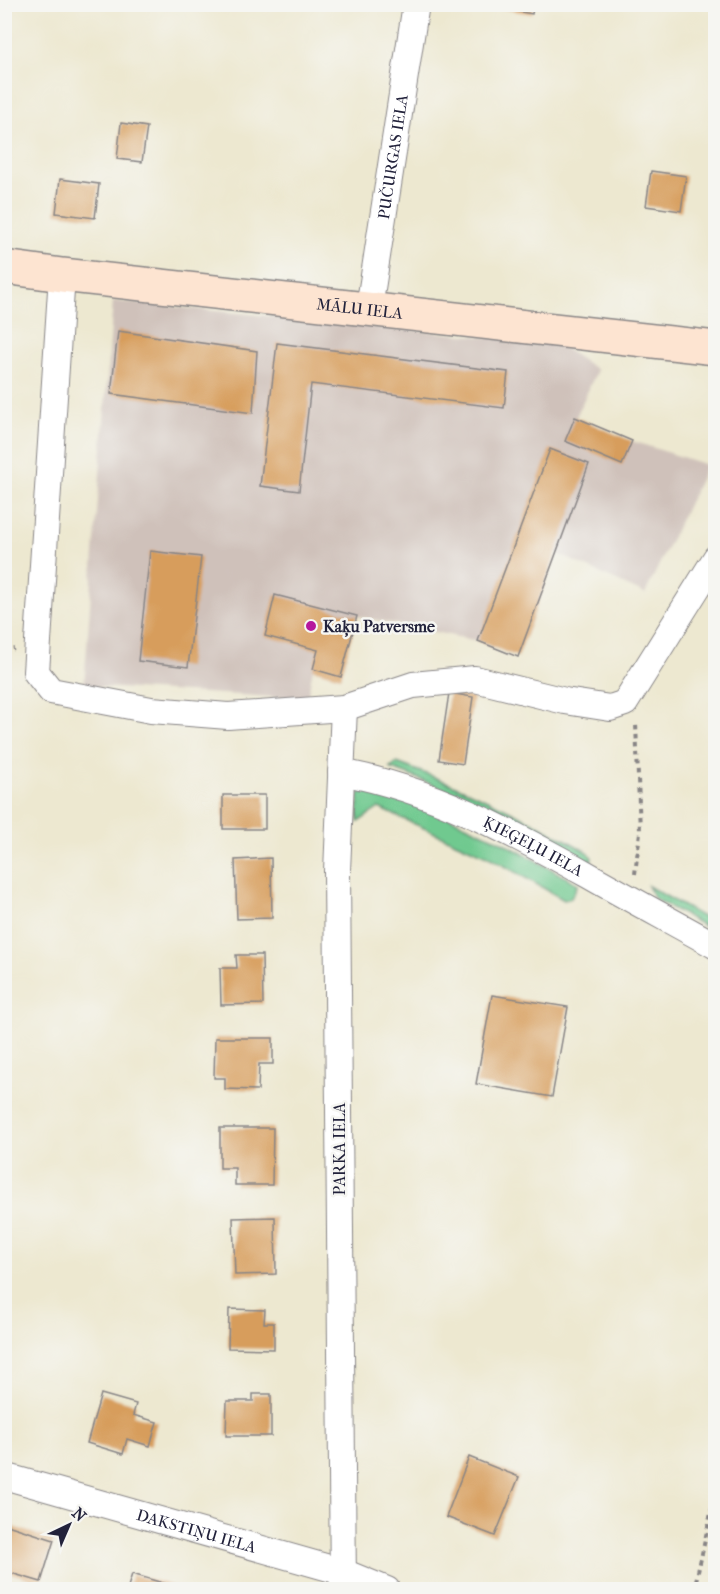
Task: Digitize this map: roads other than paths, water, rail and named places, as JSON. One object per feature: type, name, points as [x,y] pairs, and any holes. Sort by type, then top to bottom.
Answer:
[{"type":"street","name":"PUČURGAS IELA","points":[[369,308],[416,4]]},
{"type":"street","name":"MĀLU IELA","points":[[4,267],[716,348]]},
{"type":"street","points":[[62,275],[36,672],[51,691],[78,698],[151,710],[228,716],[344,708],[413,685],[475,679],[565,701],[610,708],[625,703],[716,558]]},
{"type":"street","name":"PARKA IELA","points":[[343,1581],[337,871],[344,708]]},
{"type":"street","name":"ĶIEĢEĻU IELA","points":[[341,772],[383,780],[447,801],[514,833],[716,946]]},
{"type":"street","name":"DAKSTIŅU IELA","points":[[4,1476],[343,1581],[387,1590]]},
{"type":"place","name":"Kaķu Patversme","points":[[311,626]]}]
